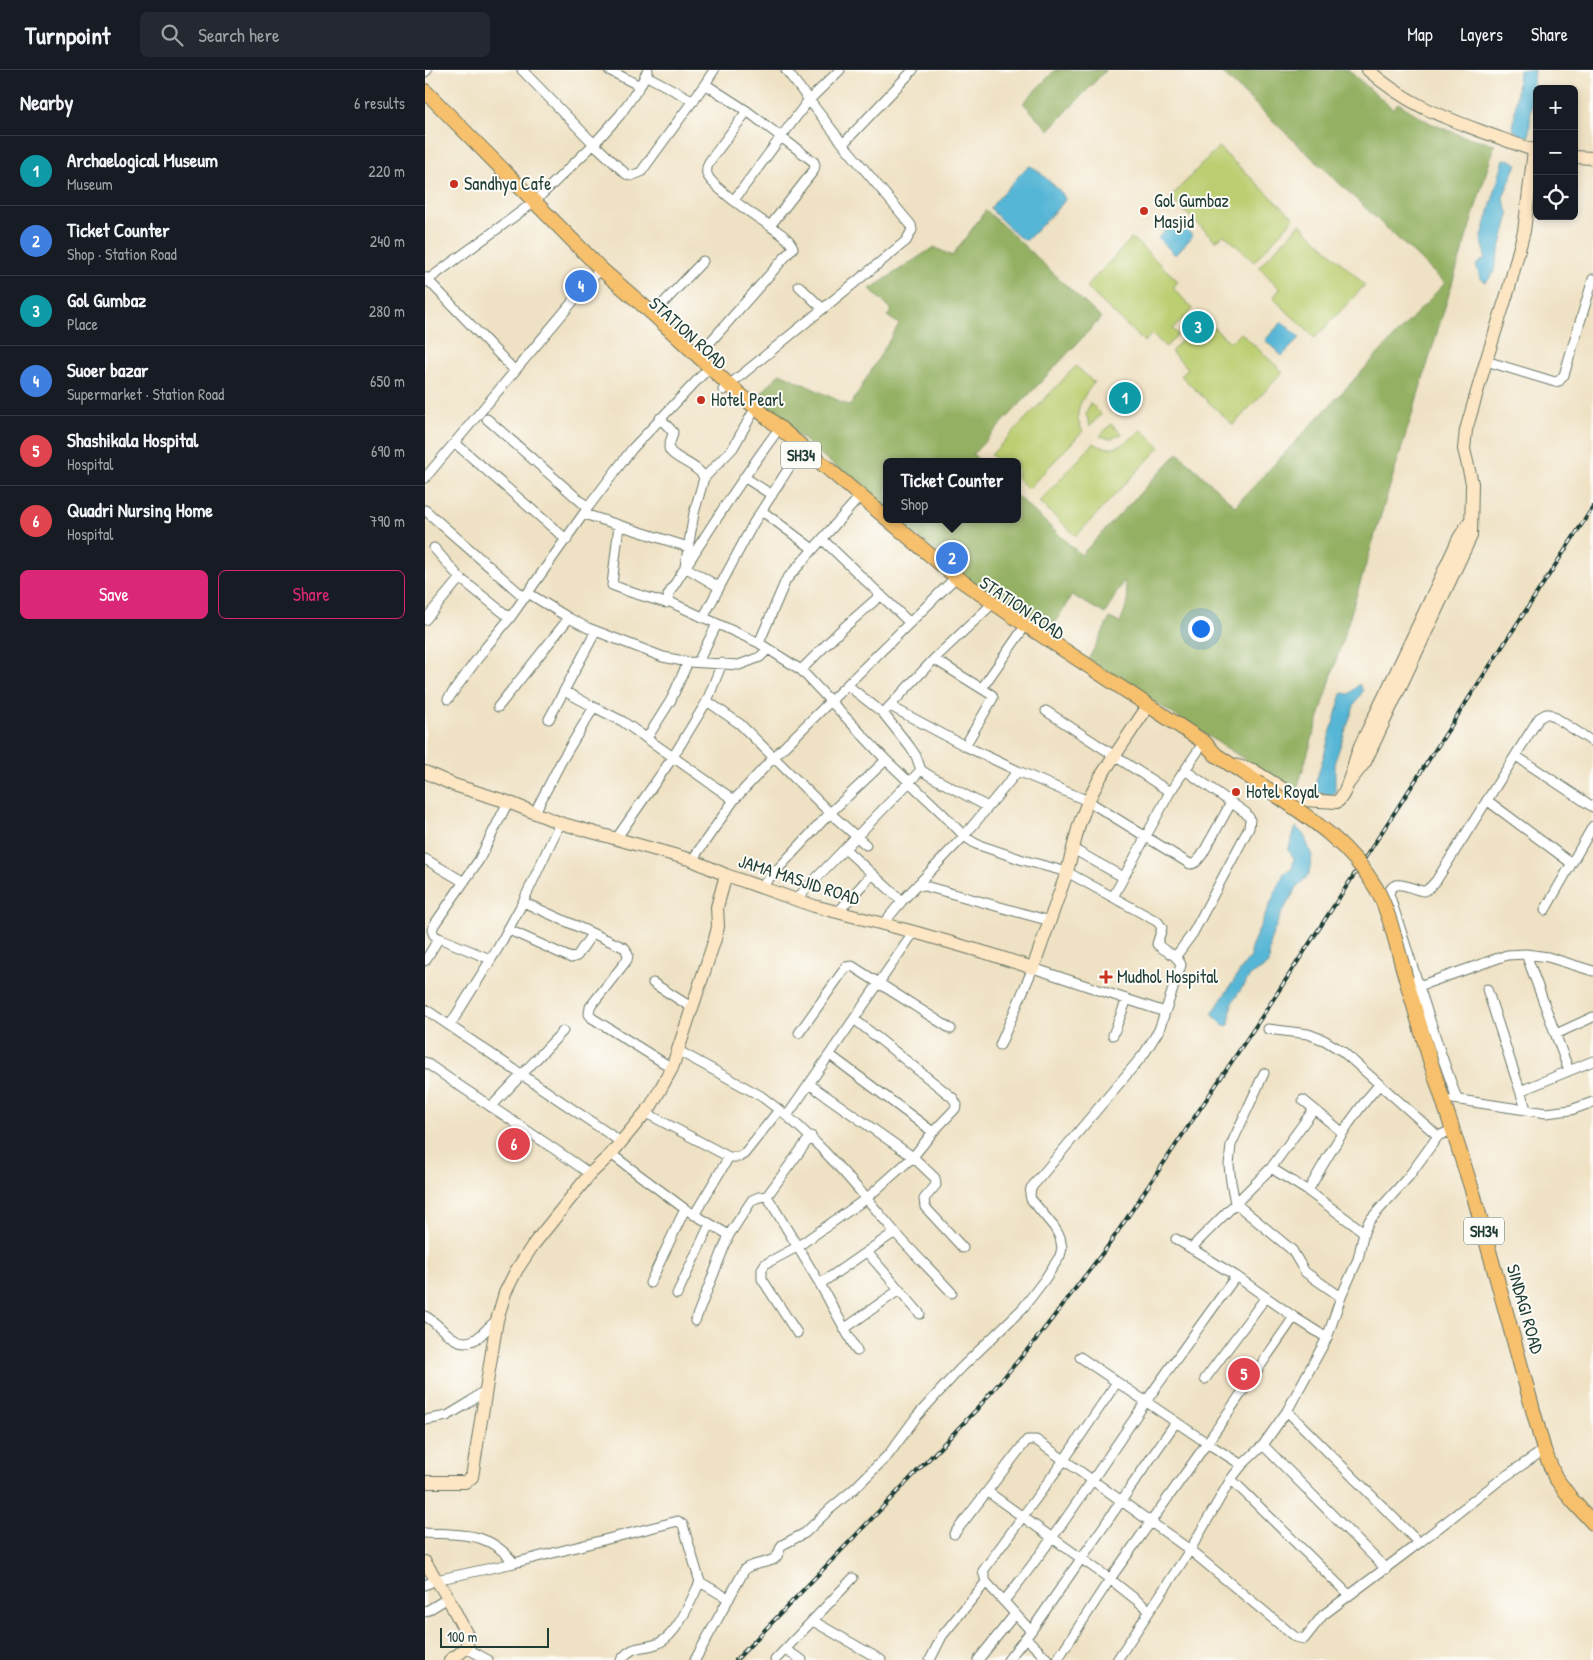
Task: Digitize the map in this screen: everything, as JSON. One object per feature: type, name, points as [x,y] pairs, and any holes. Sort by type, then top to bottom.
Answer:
[{"type":"main road","name":"STATION ROAD","points":[[425,91],[596,274],[704,373],[726,387],[883,520]]},
{"type":"main road","name":"STATION ROAD","points":[[425,104],[531,205],[698,356],[752,414],[799,452],[855,502],[954,580],[1026,625],[1313,820],[1341,844],[1364,870],[1377,890],[1389,920],[1406,979]]},
{"type":"main road","name":"STATION ROAD","points":[[887,523],[987,608],[1021,632],[1144,712],[1202,745]]},
{"type":"main road","name":"SINDAGI ROAD","points":[[1406,979],[1474,1196],[1544,1450],[1555,1478],[1571,1500],[1593,1522]]},
{"type":"street","points":[[522,70],[626,174],[635,175],[641,172],[694,101],[714,70]]},
{"type":"street","points":[[609,70],[640,86]]},
{"type":"street","points":[[726,387],[906,241],[912,230],[911,225],[808,101],[785,70]]},
{"type":"street","points":[[734,200],[808,101],[840,70]]},
{"type":"street","points":[[843,144],[913,70]]},
{"type":"street","points":[[1229,764],[1253,770],[1303,800],[1337,802],[1343,796],[1347,785],[1365,762],[1471,536],[1472,483],[1465,458],[1466,430],[1485,360],[1509,288],[1523,231],[1531,150],[1434,114],[1408,101],[1387,87],[1368,70]]},
{"type":"street","points":[[515,371],[426,279],[531,205],[594,144],[620,115],[640,86],[646,73],[694,101]]},
{"type":"street","points":[[705,84],[747,111],[814,162],[815,167],[770,226]]},
{"type":"street","points":[[698,356],[793,248],[788,239],[734,200],[707,176],[706,169],[709,162],[747,111]]},
{"type":"street","points":[[1578,157],[1593,158]]},
{"type":"street","points":[[653,314],[703,261]]},
{"type":"street","points":[[425,478],[596,274]]},
{"type":"street","points":[[1485,360],[1555,382],[1559,381],[1564,375],[1593,279]]},
{"type":"street","points":[[799,286],[823,309]]},
{"type":"street","points":[[448,699],[527,596],[632,449],[704,373]]},
{"type":"street","points":[[685,567],[694,513],[703,478],[733,448],[752,414]]},
{"type":"street","points":[[660,418],[673,432],[669,447],[670,452],[700,471],[703,478]]},
{"type":"street","points":[[487,419],[587,506],[587,510],[619,525],[688,547]]},
{"type":"street","points":[[695,1660],[745,1569],[752,1564],[774,1559],[782,1544],[805,1533],[854,1488],[889,1454],[917,1416],[959,1370],[1023,1308],[1045,1279],[1060,1256],[1062,1248],[1060,1237],[1055,1227],[1031,1199],[1031,1188],[1144,1054],[1159,1030],[1181,964],[1176,956],[1157,944],[1162,928],[1161,925],[1067,872],[976,844],[964,836],[885,760],[801,670],[759,643],[674,605],[668,599],[668,595],[685,567],[744,477],[775,434]]},
{"type":"street","points":[[455,443],[567,540]]},
{"type":"street","points":[[703,618],[753,524],[799,452]]},
{"type":"street","points":[[744,477],[772,495]]},
{"type":"street","points":[[759,643],[786,580],[855,502]]},
{"type":"street","points":[[425,510],[527,596],[596,631],[663,657],[687,662],[739,665],[751,662],[768,650]]},
{"type":"street","points":[[762,511],[813,549]]},
{"type":"street","points":[[619,525],[612,585],[666,602]]},
{"type":"street","points":[[822,539],[910,623]]},
{"type":"street","points":[[434,548],[460,578],[510,618]]},
{"type":"street","points":[[685,567],[719,587]]},
{"type":"street","points":[[425,620],[460,578]]},
{"type":"street","points":[[692,860],[734,800],[774,757],[954,580]]},
{"type":"street","points":[[801,670],[840,631],[881,595]]},
{"type":"street","points":[[886,710],[934,659],[987,608]]},
{"type":"street","points":[[498,707],[569,618]]},
{"type":"street","points":[[697,662],[717,624]]},
{"type":"street","points":[[549,719],[596,631]]},
{"type":"street","points":[[982,688],[1021,632]]},
{"type":"street","points":[[934,659],[989,692],[993,698],[965,746]]},
{"type":"street","points":[[647,738],[671,700],[687,662]]},
{"type":"street","points":[[616,839],[673,756],[707,701],[722,664]]},
{"type":"street","points":[[847,685],[886,710],[1088,801],[1190,864],[1194,864],[1202,855],[1231,803]]},
{"type":"street","points":[[564,691],[622,721],[734,800]]},
{"type":"street","points":[[707,701],[740,724],[830,813],[866,845]]},
{"type":"street","points":[[535,812],[561,760],[593,707]]},
{"type":"street","points":[[886,710],[916,756],[921,770],[984,807]]},
{"type":"street","points":[[1046,711],[1170,792]]},
{"type":"street","points":[[1000,1045],[1033,968],[1050,921],[1088,801],[1101,776],[1144,712]]},
{"type":"street","points":[[1457,1099],[1389,894],[1390,889],[1392,886],[1399,885],[1423,891],[1436,881],[1539,718],[1546,714],[1555,716],[1593,742]]},
{"type":"street","points":[[1113,897],[1170,792],[1202,745]]},
{"type":"street","points":[[1515,756],[1593,808]]},
{"type":"street","points":[[761,887],[830,813],[885,760]]},
{"type":"street","points":[[796,899],[921,770]]},
{"type":"street","points":[[1176,956],[1193,933],[1249,828],[1250,819],[1246,813],[1185,770]]},
{"type":"street","points":[[882,925],[902,901],[964,836],[984,807],[1018,771]]},
{"type":"street","name":"JAMA MASJID ROAD","points":[[425,772],[454,785],[509,802],[559,823],[692,860],[726,875],[796,899],[882,925],[914,932],[990,954],[1165,1012]]},
{"type":"street","points":[[1488,801],[1571,864]]},
{"type":"street","points":[[490,959],[439,938],[434,935],[432,930],[479,860],[509,802]]},
{"type":"street","points":[[451,1025],[523,902],[559,823]]},
{"type":"street","points":[[1545,910],[1593,826]]},
{"type":"street","points":[[845,848],[902,901]]},
{"type":"street","points":[[1073,849],[1123,877]]},
{"type":"street","points":[[425,859],[464,882]]},
{"type":"street","points":[[838,912],[872,874]]},
{"type":"street","points":[[425,1482],[465,1482],[472,1477],[497,1320],[505,1293],[516,1270],[533,1245],[590,1174],[611,1154],[646,1112],[672,1068],[715,939],[718,927],[717,907],[726,875]]},
{"type":"street","points":[[918,884],[1050,921]]},
{"type":"street","points":[[523,902],[625,948],[628,955],[627,960],[590,1007],[589,1014],[592,1018],[672,1068]]},
{"type":"street","points":[[507,929],[571,958],[577,956],[592,934]]},
{"type":"street","points":[[787,1116],[914,932]]},
{"type":"street","points":[[425,961],[439,938]]},
{"type":"street","points":[[1419,986],[1507,956],[1526,954],[1548,957],[1593,970]]},
{"type":"street","points":[[1526,954],[1569,1071]]},
{"type":"street","points":[[799,1033],[846,968],[852,966],[951,1029]]},
{"type":"street","points":[[653,983],[691,1007]]},
{"type":"street","points":[[1487,989],[1526,1109]]},
{"type":"street","points":[[1113,1035],[1127,1000]]},
{"type":"street","points":[[425,1009],[621,1142]]},
{"type":"street","points":[[1556,1034],[1593,1017]]},
{"type":"street","points":[[797,1333],[762,1280],[762,1269],[765,1264],[797,1247],[867,1198],[913,1158],[957,1105],[956,1101],[854,1019]]},
{"type":"street","points":[[1267,1029],[1308,1034],[1324,1040],[1342,1051],[1438,1136]]},
{"type":"street","points":[[491,1107],[563,1031]]},
{"type":"street","points":[[677,1050],[761,1096],[811,1136],[895,1232],[952,1293]]},
{"type":"street","points":[[829,1055],[933,1132]]},
{"type":"street","points":[[1520,1091],[1593,1061]]},
{"type":"street","points":[[425,1062],[558,1150],[590,1174]]},
{"type":"street","points":[[1264,1074],[1231,1144],[1230,1174],[1235,1203],[1292,1250],[1305,1272],[1341,1297]]},
{"type":"street","points":[[809,1084],[913,1158],[935,1178],[936,1185],[924,1199],[925,1207],[963,1248]]},
{"type":"street","points":[[1308,1191],[1342,1132],[1379,1085]]},
{"type":"street","points":[[1443,1098],[1545,1112],[1571,1110],[1593,1102]]},
{"type":"street","points":[[1303,1100],[1342,1132]]},
{"type":"street","points":[[1193,1249],[1197,1242],[1271,1168],[1314,1109]]},
{"type":"street","points":[[646,1112],[729,1158],[739,1157],[743,1154],[779,1110]]},
{"type":"street","points":[[1117,1660],[1190,1550],[1231,1479],[1241,1465],[1263,1445],[1287,1411],[1327,1338],[1341,1297],[1358,1259],[1363,1232],[1377,1211],[1409,1176],[1438,1136],[1453,1129]]},
{"type":"street","points":[[695,1321],[729,1235],[752,1200],[767,1196],[811,1136]]},
{"type":"street","points":[[611,1154],[685,1209],[729,1235]]},
{"type":"street","points":[[694,1215],[729,1158]]},
{"type":"street","points":[[1271,1168],[1308,1191],[1363,1232]]},
{"type":"street","points":[[767,1196],[857,1351]]},
{"type":"street","points":[[651,1283],[685,1209]]},
{"type":"street","points":[[677,1294],[710,1224]]},
{"type":"street","points":[[819,1284],[895,1232]]},
{"type":"street","points":[[1176,1239],[1236,1276],[1327,1338]]},
{"type":"street","points":[[867,1252],[920,1314]]},
{"type":"street","points":[[1004,1601],[1093,1481],[1236,1276]]},
{"type":"street","points":[[844,1329],[899,1290]]},
{"type":"street","points":[[1205,1378],[1266,1297]]},
{"type":"street","points":[[425,1316],[450,1336],[458,1341],[466,1342],[476,1339],[497,1320]]},
{"type":"street","points":[[1057,1660],[1110,1579],[1294,1317]]},
{"type":"street","points":[[1080,1357],[1241,1465]]},
{"type":"street","points":[[1048,1660],[1028,1635],[1015,1614],[986,1582],[983,1571],[1023,1518],[1117,1382]]},
{"type":"street","points":[[425,1420],[447,1416],[485,1390]]},
{"type":"street","points":[[1287,1411],[1419,1543]]},
{"type":"street","points":[[1008,1660],[1028,1635],[1176,1422]]},
{"type":"street","points":[[954,1534],[1027,1440],[1036,1440],[1190,1550],[1282,1627],[1295,1637],[1301,1639],[1307,1636],[1323,1615],[1386,1569],[1500,1480],[1544,1450]]},
{"type":"street","points":[[1263,1445],[1386,1569]]},
{"type":"street","points":[[1231,1479],[1349,1595]]},
{"type":"street","points":[[988,1492],[1110,1579],[1149,1610]]},
{"type":"street","points":[[431,1583],[514,1564],[678,1521],[683,1525],[700,1582],[729,1599]]},
{"type":"street","points":[[425,1533],[474,1536],[490,1541],[505,1552],[514,1564]]},
{"type":"street","points":[[425,1562],[431,1583],[448,1598],[468,1637],[466,1648],[450,1660]]},
{"type":"street","points":[[775,1660],[853,1578]]},
{"type":"street","points":[[621,1660],[633,1648],[658,1643],[675,1630],[700,1582]]},
{"type":"street","points":[[930,1660],[942,1636],[986,1582]]},
{"type":"street","points":[[425,1612],[448,1598]]},
{"type":"street","points":[[978,1660],[1015,1614]]},
{"type":"street","points":[[813,1621],[881,1660]]},
{"type":"street","points":[[466,1648],[488,1660]]},
{"type":"street","points":[[785,1650],[802,1660]]},
{"type":"green space","points":[[1055,70],[1106,70],[1049,130],[1023,103]]},
{"type":"green space","points":[[1219,70],[1348,70],[1393,109],[1398,103],[1430,123],[1462,136],[1495,144],[1296,792],[1088,660],[1110,618],[1120,623],[1128,601],[1124,580],[1105,614],[1072,595],[1048,634],[967,578],[902,523],[1021,523],[1021,500],[1081,555],[1178,453],[1235,506],[1445,283]]},
{"type":"green space","points":[[1218,147],[1294,218],[1254,262],[1226,236],[1223,235],[1216,241],[1170,198]]},
{"type":"green space","points":[[986,210],[1101,318],[973,454],[977,458],[883,458],[883,508],[756,399],[780,373],[850,406],[899,324],[887,316],[892,311],[870,289],[934,247],[952,256]]},
{"type":"green space","points":[[1300,224],[1365,285],[1315,338],[1273,298],[1280,289],[1259,267]]},
{"type":"green space","points":[[1132,238],[1178,281],[1173,288],[1193,309],[1173,329],[1178,334],[1166,347],[1152,334],[1144,342],[1086,287]]},
{"type":"green space","points":[[1208,323],[1230,342],[1241,333],[1283,372],[1233,425],[1181,376],[1188,368],[1171,352],[1183,339],[1188,343]]},
{"type":"green space","points":[[1076,366],[1094,383],[1079,406],[1078,418],[1083,431],[1028,489],[1021,483],[1021,458],[994,458],[991,455]]},
{"type":"green space","points":[[1090,403],[1101,414],[1090,426],[1086,414]]},
{"type":"green space","points":[[1111,424],[1122,434],[1111,439],[1100,436]]},
{"type":"green space","points":[[1141,429],[1160,447],[1076,536],[1039,502],[1094,443],[1107,448],[1114,447],[1126,442]]},
{"type":"water","points":[[1519,70],[1534,70],[1529,136],[1521,136],[1513,130]]},
{"type":"water","points":[[1504,159],[1511,160],[1517,164],[1503,197],[1509,215],[1493,274],[1486,282],[1480,278],[1476,265],[1485,258],[1481,240]]},
{"type":"water","points":[[1030,166],[1036,169],[1062,193],[1065,199],[1025,240],[1021,239],[991,208],[1025,169]]},
{"type":"water","points":[[1175,220],[1193,236],[1175,255],[1158,238]]},
{"type":"water","points":[[1189,320],[1196,327],[1189,334],[1182,327]]},
{"type":"water","points":[[1282,322],[1300,338],[1282,356],[1265,340]]},
{"type":"water","points":[[1359,684],[1363,691],[1355,703],[1335,761],[1335,793],[1329,795],[1317,791],[1316,782],[1342,693],[1349,694]]},
{"type":"water","points":[[1296,827],[1304,835],[1312,856],[1309,874],[1296,889],[1281,914],[1270,941],[1269,964],[1250,976],[1232,1003],[1229,1025],[1224,1026],[1212,1014],[1251,957],[1251,947],[1284,873],[1292,869],[1294,858],[1288,850]]},
{"type":"railway","points":[[736,1660],[977,1409],[1038,1337],[1108,1246],[1263,1015],[1593,507]]},
{"type":"place","name":"Sandhya Cafe","points":[[454,184]]},
{"type":"place","name":"Gol Gumbaz Masjid","points":[[1144,211]]},
{"type":"place","name":"Suoer bazar","points":[[581,286]]},
{"type":"place","name":"Gol Gumbaz","points":[[1198,327]]},
{"type":"place","name":"Archaelogical Museum","points":[[1125,398]]},
{"type":"place","name":"Hotel Pearl","points":[[701,400]]},
{"type":"place","name":"Ticket Counter","points":[[952,558]]},
{"type":"place","name":"Hotel Royal","points":[[1236,792]]},
{"type":"place","name":"Mudhol Hospital","points":[[1106,977]]},
{"type":"place","name":"Quadri Nursing Home","points":[[514,1144]]},
{"type":"place","name":"Shashikala Hospital","points":[[1244,1374]]}]
